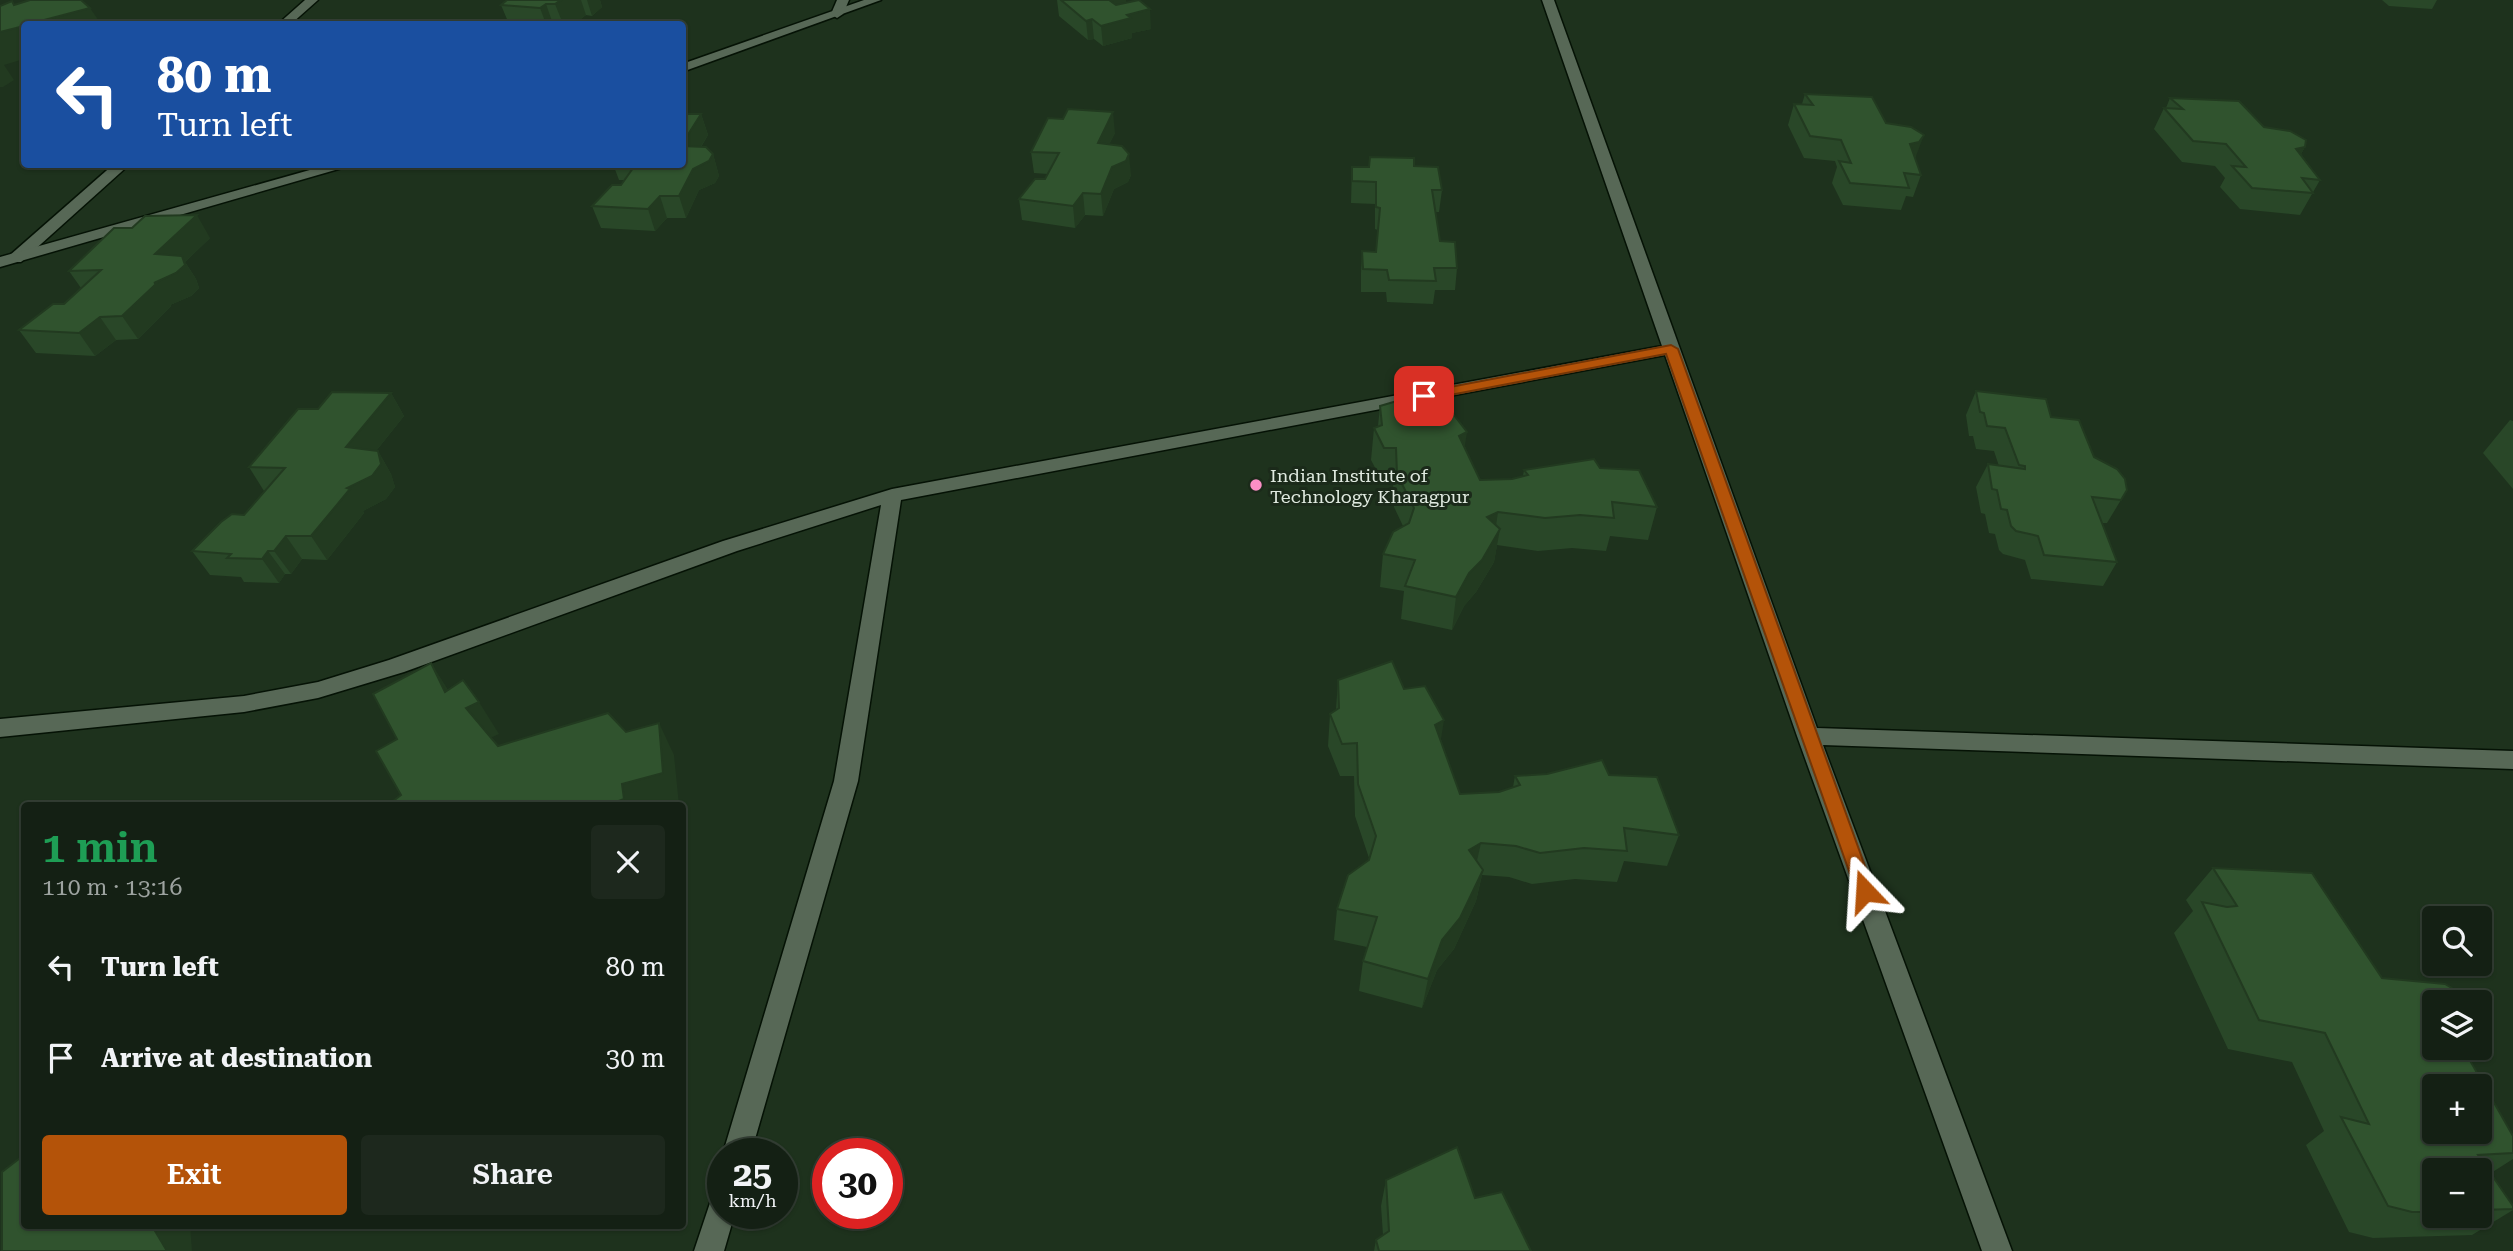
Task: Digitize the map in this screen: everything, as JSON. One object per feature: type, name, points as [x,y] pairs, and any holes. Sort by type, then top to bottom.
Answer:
[{"type":"street","points":[[288,21],[312,0]]},
{"type":"street","points":[[837,14],[843,0]]},
{"type":"street","points":[[686,67],[875,0]]},
{"type":"street","points":[[1548,0],[1808,736],[1997,1251]]},
{"type":"street","points":[[7,260],[118,168]]},
{"type":"street","points":[[7,260],[335,168]]},
{"type":"street","points":[[0,728],[244,704],[317,690],[396,666],[730,547],[892,495],[1671,349]]},
{"type":"street","points":[[741,1138],[846,781],[892,495]]},
{"type":"street","points":[[1808,736],[2513,760]]},
{"type":"street","points":[[709,1251],[716,1229]]},
{"type":"shaded area","name":"Indian Institute of Technology Kharagpur","points":[[0,0],[2513,0],[2513,1251],[0,1251]]},
{"type":"building","points":[[30,0],[81,0],[90,8],[40,21],[21,21],[21,27],[0,32],[0,6],[12,1],[14,5]]},
{"type":"building","points":[[507,0],[561,0],[540,8],[501,5]]},
{"type":"building","points":[[1061,0],[1109,0],[1116,5],[1139,0],[1150,9],[1127,15],[1131,18],[1101,26],[1092,19],[1086,21]]},
{"type":"building","points":[[1805,94],[1872,97],[1886,123],[1911,127],[1924,135],[1919,142],[1910,144],[1921,175],[1904,173],[1909,188],[1850,183],[1839,161],[1851,163],[1841,140],[1810,136],[1794,104],[1813,105]]},
{"type":"building","points":[[2170,98],[2239,101],[2264,127],[2290,131],[2306,140],[2305,147],[2296,149],[2320,180],[2302,178],[2313,193],[2252,188],[2232,166],[2246,167],[2226,144],[2193,141],[2164,108],[2183,109]]},
{"type":"building","points":[[1068,109],[1113,112],[1098,143],[1122,146],[1129,154],[1126,161],[1112,167],[1101,194],[1083,193],[1073,206],[1019,199],[1035,179],[1045,179],[1059,153],[1031,152],[1048,118],[1063,119]]},
{"type":"building","points":[[686,114],[701,114],[686,138]]},
{"type":"building","points":[[686,146],[706,147],[713,154],[709,161],[693,169],[679,196],[660,196],[648,209],[592,206],[612,185],[621,185],[633,168],[686,168]]},
{"type":"building","points":[[1370,157],[1414,158],[1414,166],[1438,167],[1442,190],[1432,190],[1440,241],[1455,242],[1457,268],[1434,268],[1436,281],[1389,280],[1387,270],[1363,269],[1362,251],[1376,252],[1380,208],[1376,207],[1376,182],[1352,181],[1352,167],[1369,167]]},
{"type":"building","points":[[197,215],[155,254],[182,256],[185,265],[176,273],[154,283],[157,283],[122,316],[100,317],[79,333],[19,330],[53,304],[64,304],[101,270],[69,271],[114,228],[132,228],[145,216]]},
{"type":"building","points":[[1976,391],[2046,399],[2051,417],[2079,420],[2094,457],[2117,469],[2125,479],[2127,490],[2121,500],[2092,497],[2117,562],[2044,555],[2038,536],[2016,531],[2011,526],[2007,510],[2001,509],[1997,490],[1992,489],[1988,464],[2025,469],[2025,466],[2019,465],[2005,428],[1987,426],[1984,413],[1980,412]]},
{"type":"building","points":[[332,392],[391,393],[346,447],[378,451],[381,464],[372,476],[347,488],[350,489],[311,536],[286,536],[274,551],[268,551],[262,559],[227,558],[231,554],[192,551],[232,514],[244,515],[285,468],[249,467],[298,409],[318,409]]},
{"type":"building","points":[[1424,393],[1433,412],[1450,410],[1467,432],[1459,436],[1480,480],[1512,479],[1528,475],[1524,470],[1594,459],[1600,468],[1639,470],[1657,507],[1612,502],[1614,518],[1580,515],[1545,518],[1498,512],[1487,517],[1500,529],[1482,560],[1469,573],[1456,597],[1405,586],[1415,560],[1383,554],[1393,532],[1409,523],[1414,508],[1397,474],[1396,448],[1384,448],[1374,428],[1382,425],[1380,406]]},
{"type":"building","points":[[1392,661],[1404,689],[1425,686],[1444,720],[1435,725],[1460,794],[1499,792],[1520,785],[1515,776],[1547,774],[1602,760],[1609,775],[1657,777],[1679,835],[1624,828],[1627,851],[1584,848],[1540,853],[1516,846],[1481,843],[1469,850],[1483,870],[1460,918],[1442,940],[1428,979],[1363,961],[1377,917],[1337,909],[1348,875],[1369,860],[1376,836],[1358,784],[1357,743],[1342,744],[1330,714],[1339,708],[1338,680]]},
{"type":"building","points":[[431,663],[445,692],[463,680],[479,702],[466,708],[498,746],[608,713],[626,732],[659,723],[663,773],[622,784],[624,799],[616,802],[392,802],[401,795],[376,751],[397,739],[373,694]]},
{"type":"building","points":[[2213,868],[2312,873],[2382,978],[2445,984],[2455,990],[2422,990],[2422,1060],[2470,1060],[2478,1074],[2422,1074],[2422,1144],[2492,1144],[2492,1099],[2513,1136],[2513,1153],[2478,1155],[2480,1158],[2422,1158],[2422,1212],[2388,1206],[2341,1117],[2369,1124],[2325,1033],[2259,1020],[2202,902],[2227,907],[2237,906]]},
{"type":"building","points":[[1457,1147],[1475,1198],[1502,1192],[1531,1251],[1379,1251],[1376,1240],[1389,1231],[1386,1180]]},
{"type":"building","points":[[21,1157],[21,1229],[155,1229],[167,1251],[2,1251],[2,1172]]},
{"type":"building","points":[[2492,1175],[2513,1206],[2513,1209],[2492,1210]]},
{"type":"place","name":"Indian Institute of Technology Kharagpur","points":[[1256,485]]},
{"type":"route","points":[[1424,396],[1671,349],[1865,891]]}]
